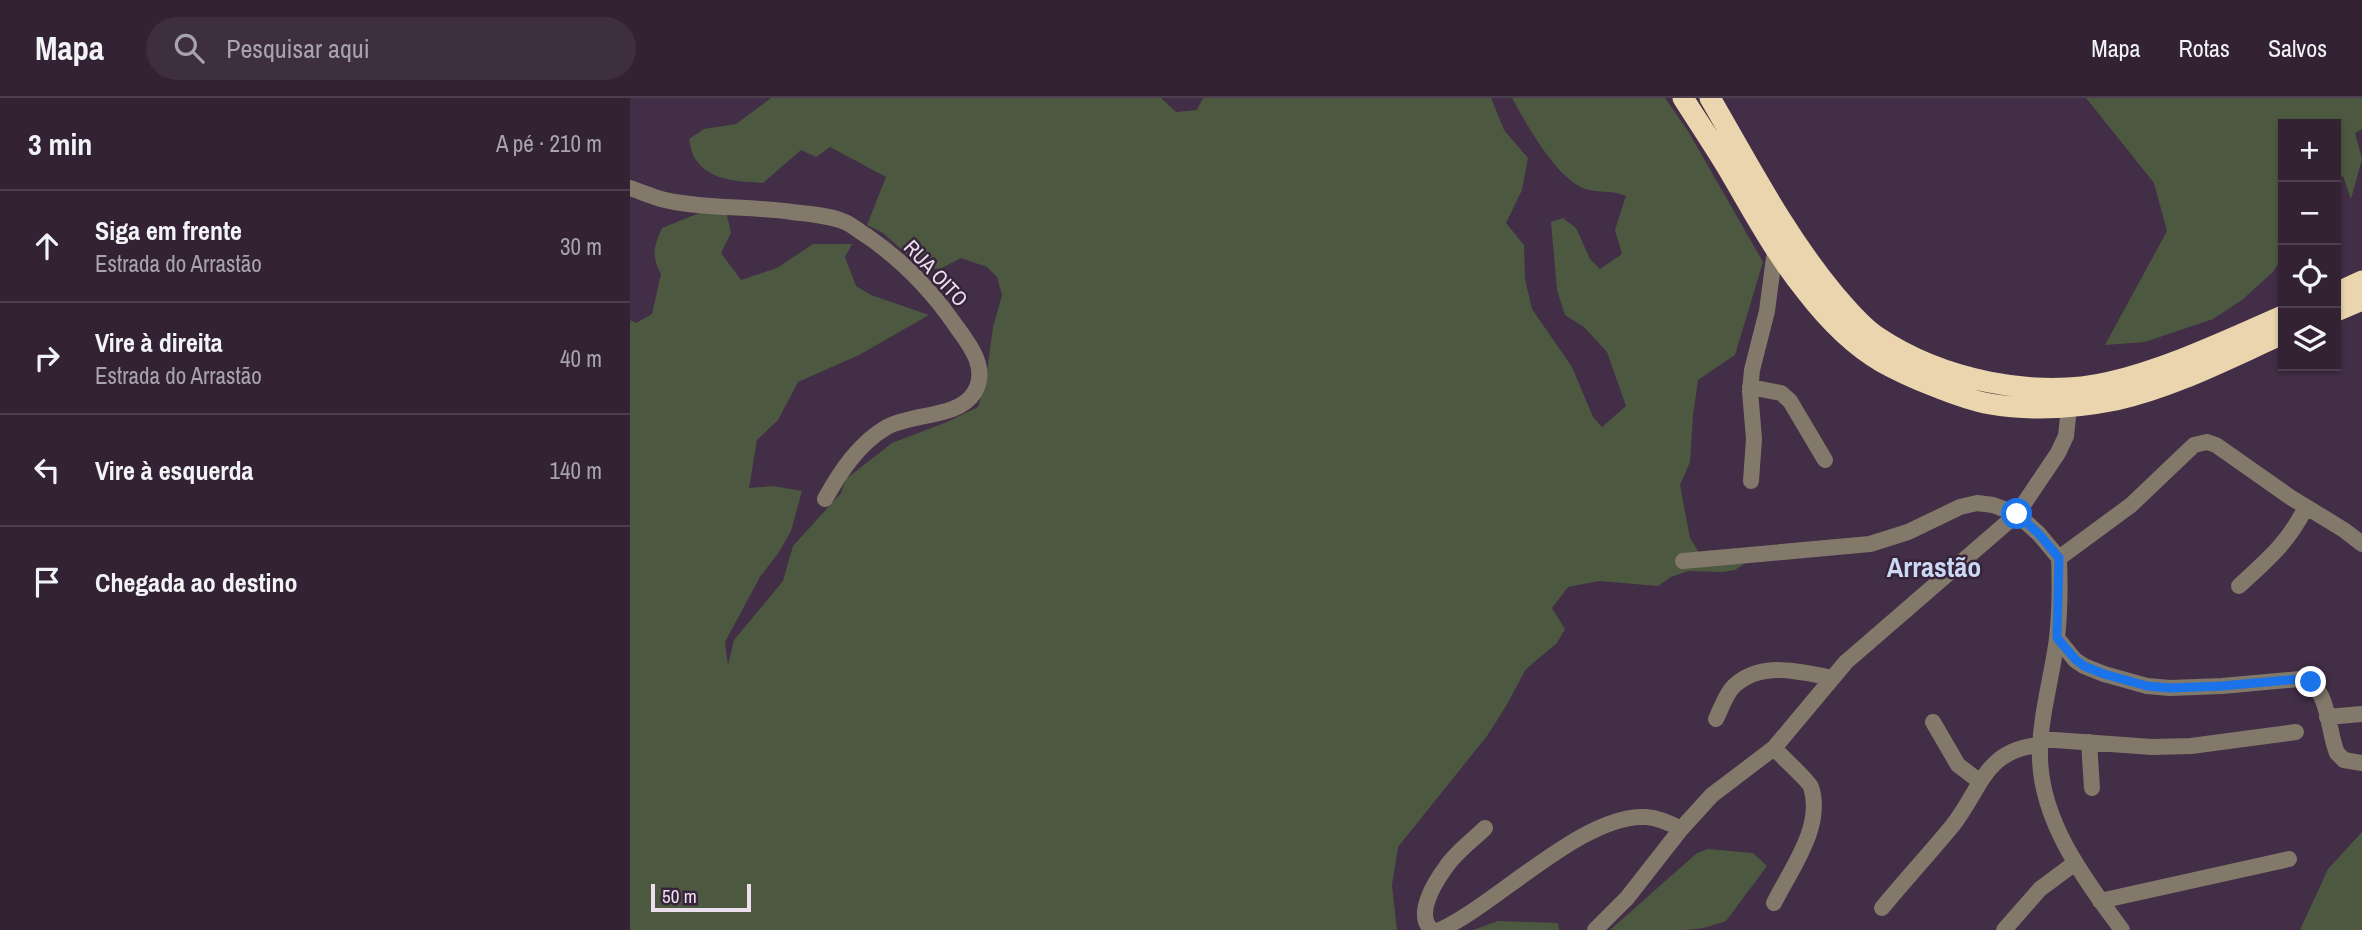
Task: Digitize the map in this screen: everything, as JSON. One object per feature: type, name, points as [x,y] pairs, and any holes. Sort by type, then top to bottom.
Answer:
[{"type":"highway","points":[[1683,98],[1775,250],[1806,292],[1841,330],[1880,361],[1925,382],[1988,404],[2032,408],[2069,407],[2117,400],[2170,383],[2278,336]]},
{"type":"highway","points":[[1710,98],[1788,232],[1811,266],[1846,308],[1874,335],[1921,361],[1965,377],[2024,388],[2067,389],[2109,382],[2167,365],[2278,318]]},
{"type":"highway","points":[[2341,291],[2362,281]]},
{"type":"highway","points":[[2341,310],[2362,300]]},
{"type":"street","name":"RUA OITO","points":[[630,188],[666,200],[759,207],[844,221],[894,255],[943,307],[970,344],[980,374],[976,390],[968,401],[958,407],[902,421],[886,428],[861,448],[839,473],[825,499]]},
{"type":"street","points":[[1751,481],[1754,439],[1750,387],[1767,311],[1775,250]]},
{"type":"street","points":[[1750,387],[1781,393],[1790,401],[1825,460]]},
{"type":"street","points":[[1595,930],[1627,898],[1681,829],[1712,795],[1774,748],[1846,662],[2017,514],[2058,453],[2066,436],[2069,407]]},
{"type":"street","points":[[2059,558],[2131,505],[2184,453],[2201,442],[2216,445],[2362,544]]},
{"type":"street","points":[[1683,561],[1870,544],[1908,532],[1960,507],[1977,503],[1993,505],[2017,514],[2039,534],[2059,558],[2057,638],[2040,742],[2043,782],[2049,806],[2075,863],[2122,930]]},
{"type":"street","points":[[2239,586],[2279,549],[2293,532],[2306,506]]},
{"type":"street","points":[[2057,638],[2084,666],[2147,686],[2170,688],[2307,680],[2319,692],[2337,753],[2344,760],[2362,763]]},
{"type":"street","points":[[1716,719],[1733,687],[1752,675],[1778,668],[1833,678]]},
{"type":"street","points":[[2327,717],[2362,714]]},
{"type":"street","points":[[1933,722],[1958,765],[1979,781]]},
{"type":"street","points":[[1882,908],[1954,824],[1979,781],[1997,761],[2011,751],[2040,742],[2191,746],[2296,732]]},
{"type":"street","points":[[2089,743],[2092,788]]},
{"type":"street","points":[[1774,748],[1810,785],[1814,815],[1807,838],[1774,903]]},
{"type":"street","points":[[1440,930],[1487,902],[1540,863],[1609,823],[1646,817],[1665,821],[1681,829]]},
{"type":"street","points":[[1432,930],[1424,916],[1432,893],[1447,865],[1485,828]]},
{"type":"street","points":[[2100,901],[2289,859]]},
{"type":"street","points":[[2004,930],[2040,889],[2075,863]]},
{"type":"green space","points":[[771,98],[1161,98],[1176,112],[1197,110],[1203,98],[1491,98],[1504,130],[1528,158],[1522,190],[1506,223],[1524,245],[1525,279],[1532,309],[1572,367],[1593,417],[1602,427],[1626,406],[1607,352],[1584,327],[1565,315],[1557,290],[1551,222],[1563,218],[1576,228],[1590,259],[1600,269],[1622,254],[1615,230],[1626,196],[1588,190],[1562,173],[1525,122],[1512,98],[1665,98],[1688,131],[1763,262],[1735,355],[1698,380],[1690,462],[1680,485],[1690,538],[1703,559],[1731,559],[1744,564],[1735,570],[1722,572],[1688,571],[1671,577],[1658,586],[1599,581],[1568,587],[1552,608],[1565,629],[1557,643],[1526,669],[1487,736],[1398,847],[1392,885],[1397,930],[630,930],[630,320],[636,323],[652,314],[661,274],[655,251],[662,228],[709,209],[726,211],[731,233],[721,253],[741,280],[777,268],[813,244],[852,244],[845,257],[856,286],[871,295],[929,315],[859,355],[798,382],[778,420],[757,440],[749,488],[773,486],[802,491],[791,531],[760,577],[725,642],[728,665],[734,640],[783,581],[793,546],[841,493],[846,479],[892,443],[978,407],[1002,295],[997,277],[987,267],[961,258],[940,269],[922,268],[883,233],[867,225],[886,177],[830,147],[816,157],[801,150],[763,183],[726,179],[702,167],[693,155],[689,139],[704,129],[736,124]]},
{"type":"green space","points":[[2086,98],[2362,98],[2362,129],[2355,133],[2362,159],[2351,199],[2343,176],[2341,177],[2341,119],[2278,119],[2278,264],[2273,272],[2242,300],[2213,319],[2145,342],[2105,345],[2167,231],[2154,183]]},
{"type":"green space","points":[[2362,832],[2362,930],[2300,930],[2328,869]]},
{"type":"green space","points":[[1708,849],[1753,853],[1767,866],[1726,921],[1687,930],[1610,930],[1697,853]]},
{"type":"green space","points":[[1498,921],[1558,923],[1559,930],[1473,930]]},
{"type":"district","name":"Arrastão","points":[[1934,567]]},
{"type":"route","points":[[2017,514],[2039,534],[2059,558],[2057,638],[2084,666],[2147,686],[2170,688],[2300,679],[2311,682]]}]
